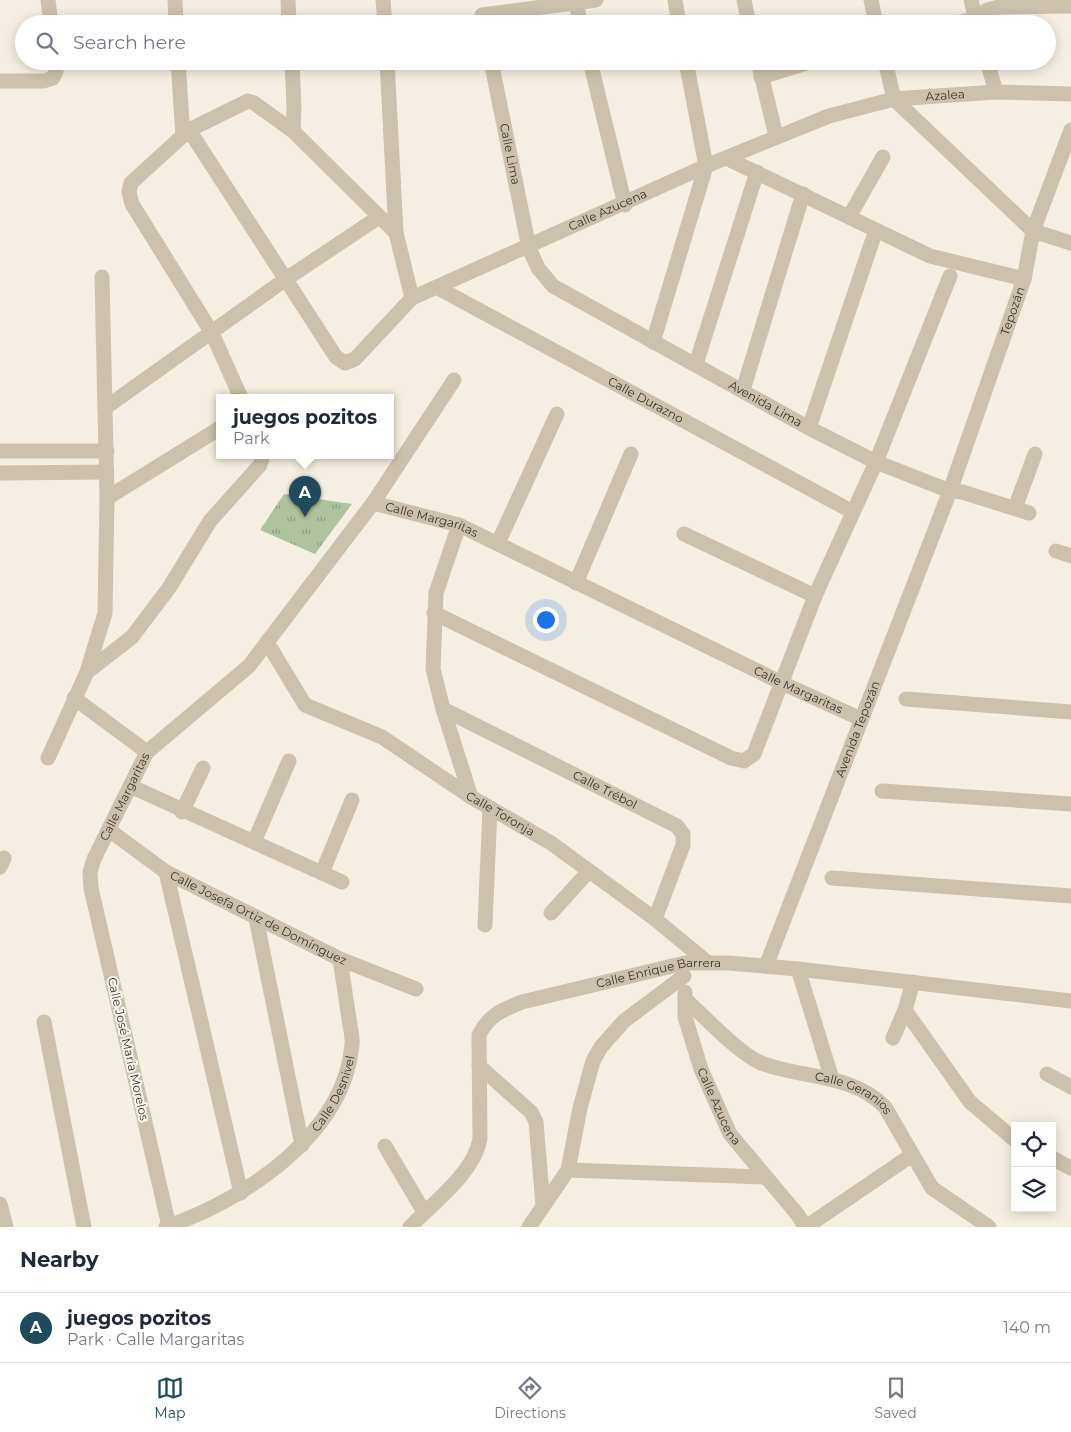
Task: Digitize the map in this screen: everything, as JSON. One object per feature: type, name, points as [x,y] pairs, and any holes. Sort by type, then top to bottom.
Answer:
[{"type":"street","points":[[48,0],[50,15]]},
{"type":"street","points":[[175,0],[176,15]]},
{"type":"street","points":[[288,0],[289,15]]},
{"type":"street","points":[[383,0],[384,15]]},
{"type":"street","points":[[482,13],[596,0]]},
{"type":"street","points":[[674,0],[677,15]]},
{"type":"street","points":[[744,0],[747,15]]},
{"type":"street","points":[[871,0],[874,15]]},
{"type":"street","points":[[971,0],[975,15]]},
{"type":"street","points":[[576,1],[579,15]]},
{"type":"street","points":[[982,15],[987,10],[1000,7],[1050,3],[1071,6]]},
{"type":"street","points":[[0,81],[44,81],[53,78],[54,70]]},
{"type":"street","points":[[179,70],[186,133],[286,279]]},
{"type":"street","points":[[292,70],[293,131]]},
{"type":"street","points":[[387,70],[396,233],[412,298]]},
{"type":"street","name":"Calle Lima","points":[[494,70],[528,248]]},
{"type":"street","points":[[592,70],[625,205]]},
{"type":"street","points":[[653,342],[706,166],[688,70]]},
{"type":"street","points":[[760,70],[776,136]]},
{"type":"street","points":[[762,77],[784,70]]},
{"type":"street","points":[[887,70],[894,99],[1033,231],[1071,243]]},
{"type":"street","points":[[990,70],[996,92]]},
{"type":"street","name":"Azalea","points":[[894,99],[996,92],[1071,94]]},
{"type":"street","name":"Calle Azucena","points":[[286,279],[336,357],[345,363],[355,359],[412,298],[625,205],[706,166],[776,136],[829,116],[894,99]]},
{"type":"street","points":[[239,394],[212,333],[132,204],[129,192],[131,183],[186,133],[248,101],[254,103],[293,131],[396,233]]},
{"type":"street","name":"Tepozán","points":[[950,491],[1024,279],[1033,231],[1070,136]]},
{"type":"street","points":[[849,217],[883,157]]},
{"type":"street","points":[[726,158],[930,256],[1024,279]]},
{"type":"street","points":[[696,364],[757,172]]},
{"type":"street","points":[[743,390],[803,194]]},
{"type":"street","points":[[105,408],[286,279],[379,217]]},
{"type":"street","points":[[809,428],[876,230]]},
{"type":"street","name":"Avenida Lima","points":[[528,248],[538,268],[553,286],[809,428],[876,462],[950,491],[962,492],[1022,510],[1035,454]]},
{"type":"street","points":[[434,613],[723,754],[744,761],[754,754],[815,596],[876,462],[950,276]]},
{"type":"street","points":[[48,758],[87,672],[105,613],[107,451],[102,277]]},
{"type":"street","name":"Calle Durazno","points":[[438,288],[853,512]]},
{"type":"street","points":[[373,503],[454,380]]},
{"type":"street","points":[[498,543],[558,414]]},
{"type":"street","points":[[107,498],[216,430]]},
{"type":"street","points":[[0,451],[107,451]]},
{"type":"street","points":[[576,583],[631,454]]},
{"type":"street","points":[[87,672],[132,637],[169,588],[210,521],[260,464],[262,459]]},
{"type":"street","points":[[0,473],[107,472]]},
{"type":"street","name":"Avenida Tepozán","points":[[766,966],[950,491]]},
{"type":"street","name":"Calle Margaritas","points":[[90,872],[94,860],[147,752],[249,666],[373,503],[459,525],[782,683],[861,719]]},
{"type":"street","name":"Calle Toronja","points":[[459,525],[436,593],[433,669],[443,709],[471,796],[551,843],[655,919],[707,962]]},
{"type":"street","points":[[684,534],[815,596]]},
{"type":"street","points":[[1056,551],[1071,556]]},
{"type":"street","points":[[267,642],[305,705],[382,737],[471,796]]},
{"type":"street","points":[[74,698],[147,752]]},
{"type":"street","points":[[906,699],[1071,712]]},
{"type":"street","name":"Calle Trébol","points":[[443,709],[677,826],[683,834],[683,845],[655,919]]},
{"type":"street","points":[[254,842],[290,761]]},
{"type":"street","points":[[182,812],[203,768]]},
{"type":"street","points":[[130,786],[182,812],[342,882]]},
{"type":"street","points":[[882,791],[1071,804]]},
{"type":"street","points":[[322,873],[352,800]]},
{"type":"street","points":[[485,925],[490,808]]},
{"type":"street","name":"Calle Josefa Ortiz de Domínguez","points":[[109,830],[166,872],[340,958],[416,989]]},
{"type":"street","points":[[551,913],[589,871]]},
{"type":"street","name":"Calle José María Morelos","points":[[90,872],[91,888],[168,1226]]},
{"type":"street","points":[[166,872],[241,1193]]},
{"type":"street","points":[[832,878],[1071,896]]},
{"type":"street","points":[[256,918],[302,1145]]},
{"type":"street","name":"Calle Desnivel","points":[[168,1226],[199,1216],[241,1193],[302,1145],[330,1107],[348,1068],[353,1044],[340,958]]},
{"type":"street","name":"Calle Enrique Barrera","points":[[410,1227],[470,1166],[478,1152],[480,1139],[478,1035],[486,1022],[498,1011],[537,997],[685,970],[707,962],[798,969],[1071,1001]]},
{"type":"street","points":[[798,969],[832,1079]]},
{"type":"street","points":[[529,1227],[568,1170],[593,1061],[601,1047],[624,1021],[685,970]]},
{"type":"street","name":"Calle Azucena","points":[[685,970],[685,1017],[701,1069],[723,1121],[764,1177],[798,1215],[805,1227]]},
{"type":"street","points":[[893,1038],[905,1010],[913,982]]},
{"type":"street","name":"Calle Geranios","points":[[685,999],[747,1055],[760,1062],[832,1079],[863,1090],[876,1097],[885,1107],[932,1188],[989,1227]]},
{"type":"street","points":[[905,1010],[970,1102],[1011,1137]]},
{"type":"street","points":[[44,1022],[84,1227]]},
{"type":"street","points":[[479,1066],[531,1112],[536,1122],[543,1206]]},
{"type":"street","points":[[1047,1074],[1071,1088]]},
{"type":"street","points":[[385,1146],[424,1212]]},
{"type":"street","points":[[805,1227],[912,1155]]},
{"type":"street","points":[[1056,1160],[1071,1168]]},
{"type":"street","points":[[568,1170],[764,1177]]},
{"type":"street","points":[[0,1204],[6,1227]]},
{"type":"green space","points":[[284,494],[352,504],[315,554],[260,530]]},
{"type":"place","name":"juegos pozitos","points":[[305,517]]}]
